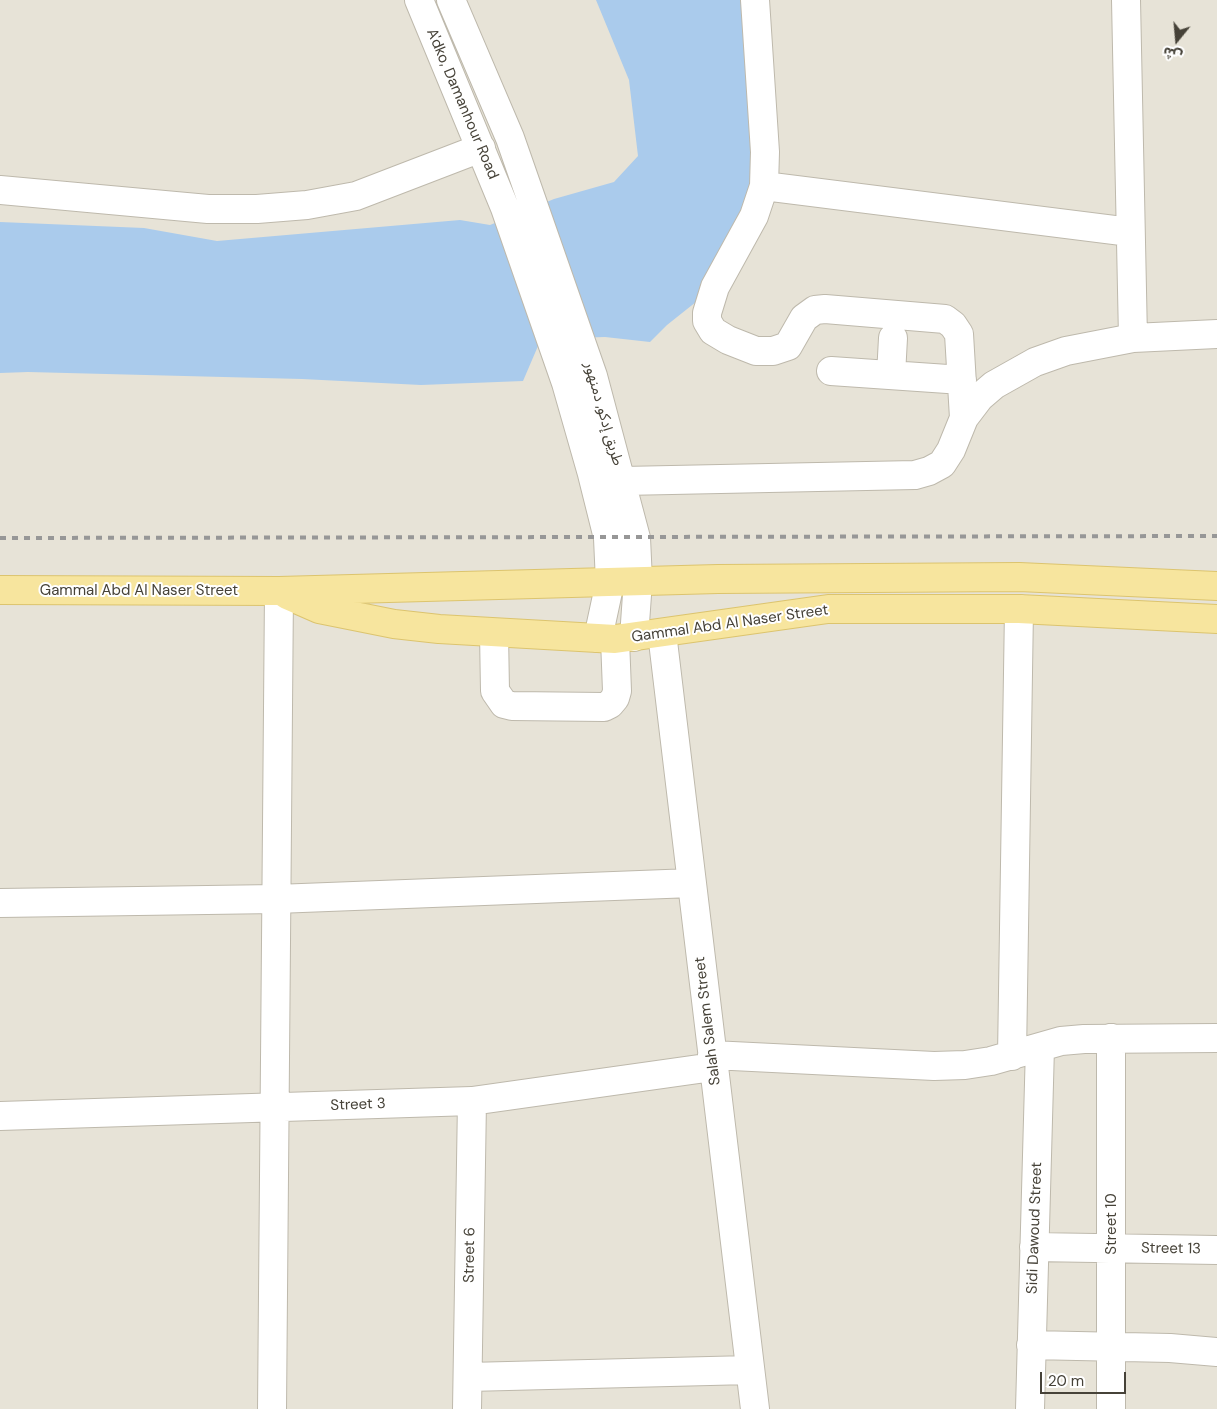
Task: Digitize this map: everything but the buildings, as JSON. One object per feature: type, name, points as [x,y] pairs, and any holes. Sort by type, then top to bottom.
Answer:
[{"type":"main road","name":"Gammal Abd Al Naser Street","points":[[0,590],[279,591],[638,581],[1019,577],[1217,586]]},
{"type":"main road","name":"Gammal Abd Al Naser Street","points":[[279,591],[319,609],[359,618],[438,629],[616,638],[828,610],[1019,609],[1217,619]]},
{"type":"street","name":"A'dko, Damanhour Road","points":[[419,0],[482,148],[505,208]]},
{"type":"street","name":"A'dko, Damanhour Road","points":[[451,0],[510,138],[531,198]]},
{"type":"street","points":[[755,0],[765,152],[764,186],[754,216],[715,287],[707,313],[707,322],[713,331],[742,347],[756,351],[773,351],[788,346],[797,334],[804,318],[815,310],[825,309],[940,318],[954,325],[959,334],[964,418]]},
{"type":"street","points":[[1126,0],[1133,338]]},
{"type":"street","points":[[0,190],[208,209],[257,209],[307,204],[356,196],[482,148]]},
{"type":"street","points":[[764,186],[1130,232]]},
{"type":"street","name":"طريق إدكو, دمنهور","points":[[531,198],[593,376],[623,481],[636,538],[638,581],[616,638]]},
{"type":"street","name":"طريق إدكو, دمنهور","points":[[505,208],[566,383],[608,538],[610,582],[616,638]]},
{"type":"street","points":[[623,481],[915,475],[929,471],[942,464],[952,450],[964,418],[980,397],[994,385],[1035,362],[1066,351],[1133,338],[1217,334]]},
{"type":"street","points":[[891,375],[893,338]]},
{"type":"street","points":[[832,371],[962,380]]},
{"type":"street","points":[[272,1409],[279,591]]},
{"type":"street","points":[[1012,1056],[1019,609]]},
{"type":"street","points":[[494,633],[495,691],[504,704],[512,706],[604,707],[610,704],[615,698],[617,691],[616,638]]},
{"type":"street","name":"Salah Salem Street","points":[[662,633],[755,1409]]},
{"type":"street","points":[[0,903],[276,899],[692,883]]},
{"type":"street","name":"Street 3","points":[[0,1116],[275,1109],[472,1101],[713,1061],[965,1065],[1012,1056],[1061,1041],[1111,1038],[1217,1038]]},
{"type":"street","name":"Street 10","points":[[1111,1038],[1111,1409]]},
{"type":"street","name":"Sidi Dawoud Street","points":[[1030,1409],[1040,1047]]},
{"type":"street","name":"Street 6","points":[[467,1409],[472,1101]]},
{"type":"street","name":"Street 13","points":[[1034,1246],[1217,1250]]},
{"type":"street","points":[[1031,1345],[1217,1352]]},
{"type":"street","points":[[468,1377],[750,1370]]},
{"type":"shaded area","points":[[0,0],[1217,0],[1217,1409],[0,1409]]},
{"type":"water","points":[[596,0],[748,0],[754,165],[739,239],[711,290],[667,325],[650,342],[605,337],[541,339],[523,381],[421,385],[302,379],[28,372],[0,373],[0,222],[144,228],[217,241],[460,220],[490,225],[554,199],[614,182],[638,156],[629,80]]},
{"type":"railway","points":[[0,538],[1217,536]]}]
